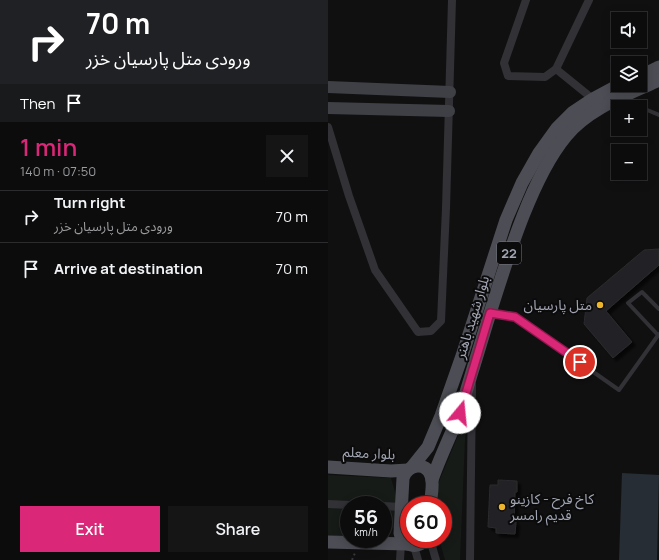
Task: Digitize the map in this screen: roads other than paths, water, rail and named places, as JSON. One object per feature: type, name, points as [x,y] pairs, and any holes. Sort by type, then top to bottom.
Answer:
[{"type":"main road","points":[[647,73],[659,67]]},
{"type":"main road","name":"بلوار شهید باهنر","points":[[647,83],[659,80]]},
{"type":"main road","points":[[328,86],[450,92]]},
{"type":"main road","name":"بلوار شهید باهنر","points":[[410,468],[428,447],[441,416],[506,220],[522,183],[539,153],[557,128],[572,112],[593,99],[618,92]]},
{"type":"main road","name":"بلوار شهید باهنر","points":[[431,496],[432,480],[439,459],[460,413],[504,266],[533,191],[566,135],[620,92]]},
{"type":"main road","points":[[328,108],[449,111]]},
{"type":"main road","name":"بلوار معلم","points":[[328,467],[392,471],[416,466],[425,468],[429,471],[432,480]]},
{"type":"main road","points":[[402,496],[403,478],[410,468]]},
{"type":"main road","points":[[328,542],[400,545]]},
{"type":"street","points":[[328,127],[349,196],[375,270],[418,332],[431,331],[441,321],[452,0]]},
{"type":"street","points":[[526,0],[504,63],[508,76],[545,77],[556,69],[589,0]]},
{"type":"street","points":[[556,69],[593,99]]},
{"type":"street","points":[[462,356],[472,372],[470,560]]},
{"type":"street","points":[[328,504],[340,505]]},
{"type":"street","points":[[400,560],[406,548]]},
{"type":"street","points":[[409,548],[418,560]]},
{"type":"street","points":[[433,548],[436,560]]},
{"type":"lane","points":[[622,92],[632,100]]},
{"type":"lane","points":[[647,110],[659,115]]},
{"type":"lane","points":[[490,313],[515,317],[619,390],[659,335],[628,303],[642,292],[659,309]]},
{"type":"place","name":"متل پارسیان","points":[[600,305]]},
{"type":"place","name":"کاخ فرح - کازینو قدیم رامسر","points":[[502,507]]}]
